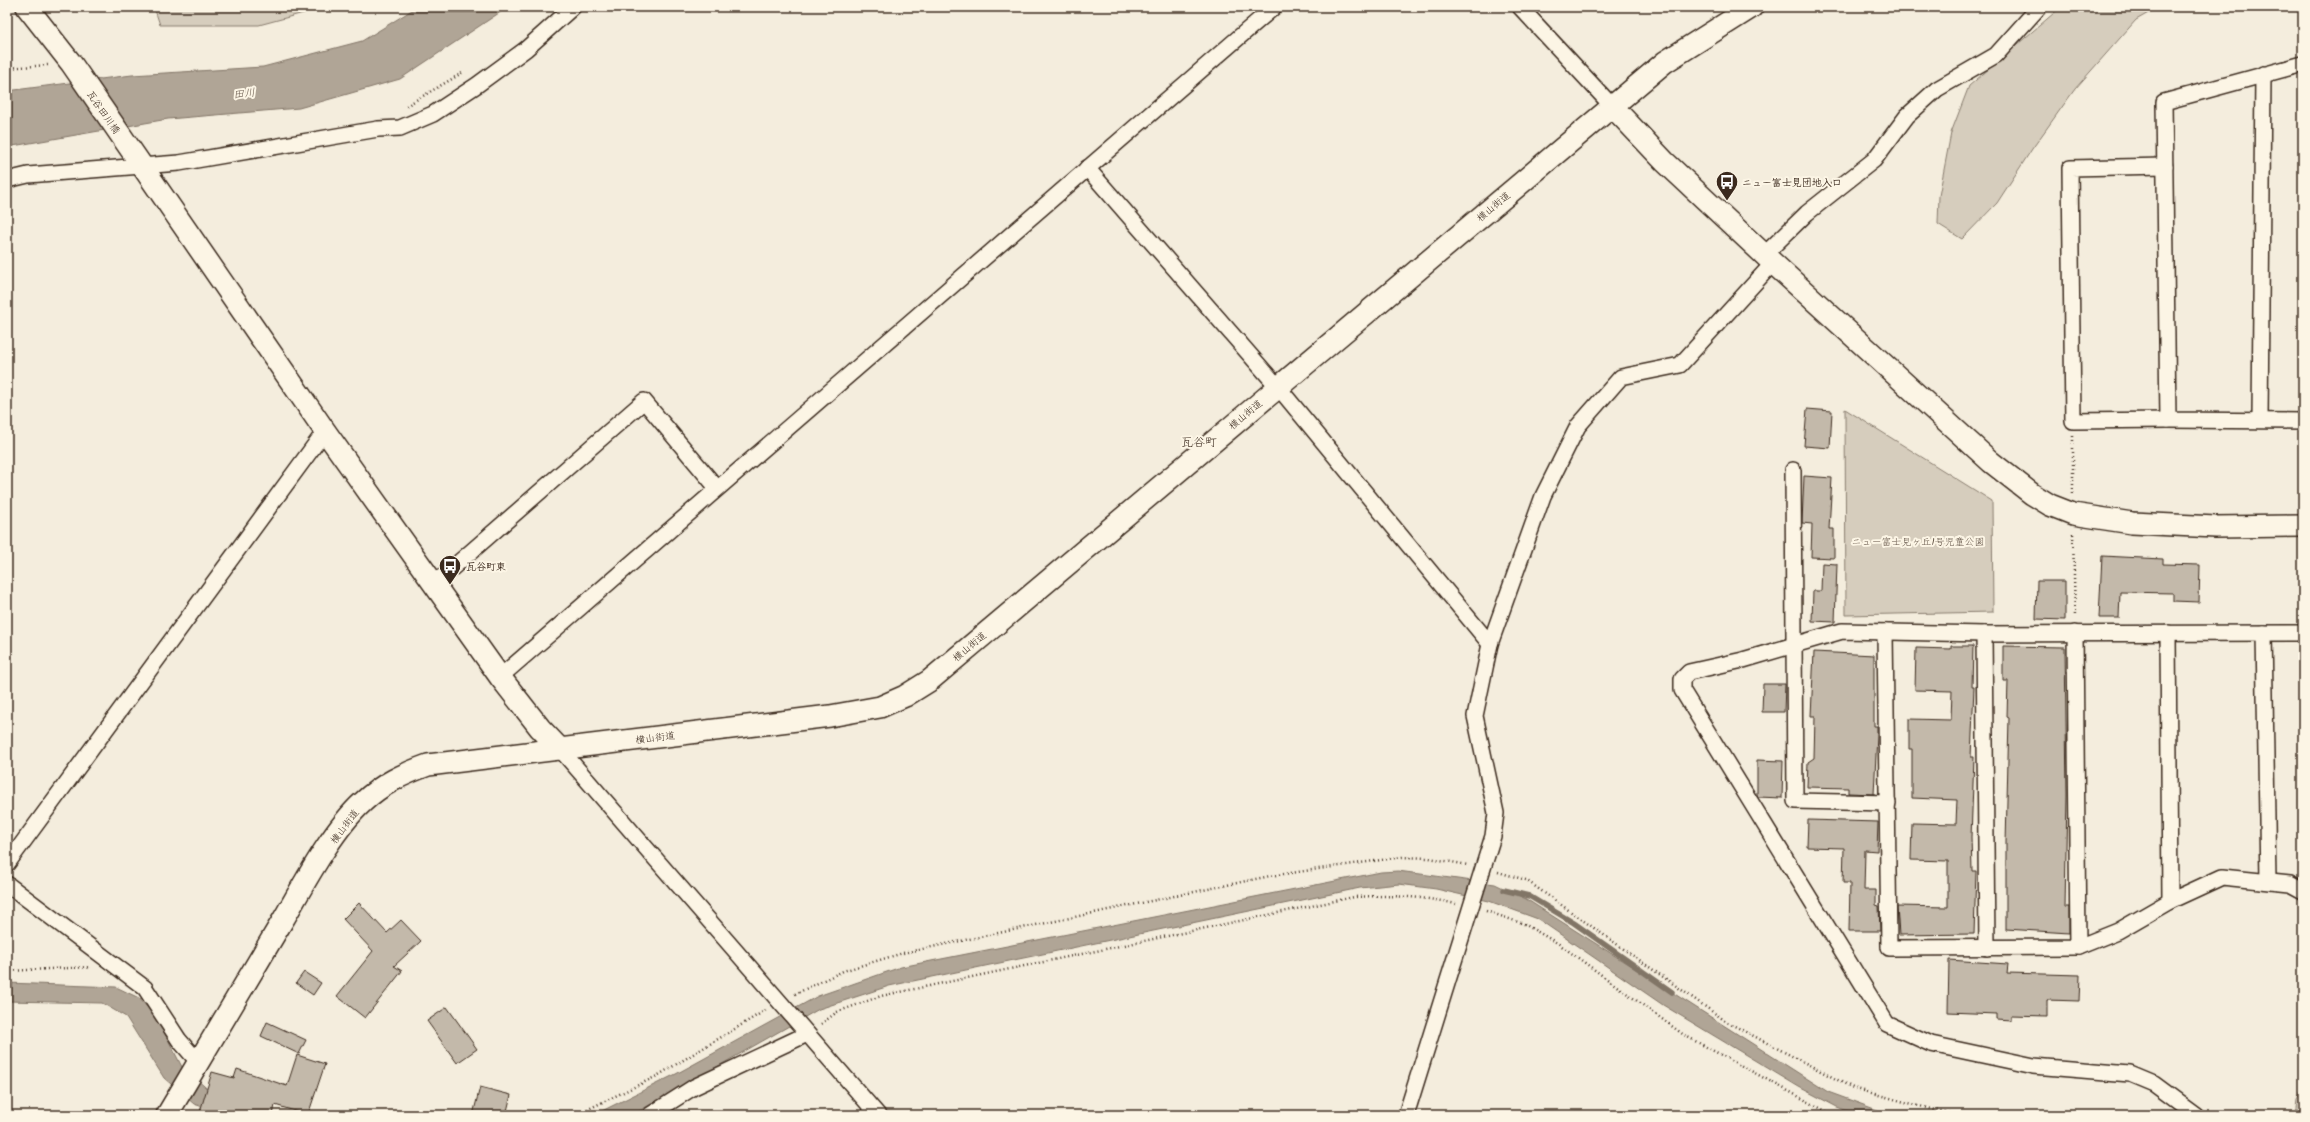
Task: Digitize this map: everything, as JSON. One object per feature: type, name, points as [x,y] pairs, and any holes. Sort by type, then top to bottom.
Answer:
[{"type":"street","name":"瓦谷田川橋","points":[[27,7],[70,63],[325,431],[500,677],[540,728],[560,749]]},
{"type":"street","points":[[7,180],[28,175],[139,163],[179,163],[378,129],[400,128],[433,114],[477,85],[526,49],[573,7]]},
{"type":"street","points":[[500,677],[1274,7]]},
{"type":"street","points":[[1520,7],[1665,162],[1768,259],[2014,482],[2050,505],[2073,514],[2132,523],[2216,527],[2303,526]]},
{"type":"street","name":"横山街道","points":[[167,1115],[316,864],[362,803],[383,785],[403,774],[428,765],[830,716],[880,707],[905,696],[929,681],[1665,62],[1752,7]]},
{"type":"street","points":[[1406,1115],[1493,836],[1496,814],[1475,716],[1490,644],[1543,496],[1578,426],[1621,377],[1680,365],[1807,213],[1874,160],[1907,116],[1937,89],[1996,55],[2039,7]]},
{"type":"street","points":[[2168,420],[2164,102],[2303,64]]},
{"type":"street","points":[[2260,420],[2263,74]]},
{"type":"street","points":[[2165,166],[2070,168],[2073,422],[2303,420]]},
{"type":"street","points":[[1087,168],[1278,387],[1490,644]]},
{"type":"street","points":[[434,584],[644,401],[717,488]]},
{"type":"street","points":[[7,864],[325,431]]},
{"type":"street","points":[[1793,470],[1796,644],[1795,801],[1888,802]]},
{"type":"street","points":[[2196,1115],[2154,1084],[2130,1074],[2034,1066],[1931,1044],[1887,1024],[1682,690],[1682,679],[1689,672],[1743,660],[1842,631],[1984,634],[2303,633]]},
{"type":"street","points":[[1885,632],[1889,948],[2078,947],[2118,931],[2170,901],[2222,876],[2290,884],[2303,891]]},
{"type":"street","points":[[2076,633],[2078,947]]},
{"type":"street","points":[[2168,633],[2170,901]]},
{"type":"street","points":[[2264,633],[2268,881]]},
{"type":"street","points":[[1984,634],[1987,948]]},
{"type":"street","points":[[560,749],[878,1115]]},
{"type":"street","points":[[7,884],[145,988],[179,1040],[199,1063]]},
{"type":"street","points":[[650,1115],[694,1087],[807,1034]]},
{"type":"path","points":[[7,68],[70,63]]},
{"type":"path","points":[[405,107],[464,72]]},
{"type":"path","points":[[576,1115],[657,1076],[779,1002],[843,971],[903,952],[1270,876],[1402,857],[1429,858],[1484,868],[1526,880],[1727,1022],[1854,1088],[1953,1115]]},
{"type":"path","points":[[807,1034],[837,1012],[881,996],[1354,897],[1385,895],[1424,897],[1472,907],[1524,924],[1559,944],[1684,1034],[1833,1115]]},
{"type":"path","points":[[7,971],[115,966]]},
{"type":"green space","points":[[154,7],[326,7],[259,25],[160,25]]},
{"type":"green space","points":[[2061,7],[2159,7],[2136,20],[2075,89],[2032,149],[1997,203],[1962,239],[1938,224],[1939,196],[1951,133],[1969,86]]},
{"type":"green space","name":"ニュー富士見ヶ丘1号児童公園","points":[[1845,409],[1992,501],[1993,612],[1846,615]]},
{"type":"green space","points":[[2303,1088],[2303,1115],[2294,1115],[2296,1100]]},
{"type":"water","name":"田川","points":[[417,7],[508,7],[400,79],[299,108],[168,119],[7,147],[7,91],[132,75],[263,67],[362,41]]},
{"type":"water","points":[[1398,871],[1495,884],[1526,899],[1828,1092],[1891,1115],[1859,1115],[1837,1107],[1799,1087],[1663,1005],[1538,919],[1489,901],[1436,889],[1399,884],[1360,888],[889,986],[819,1009],[632,1115],[594,1115],[676,1074],[818,996],[901,967],[1381,872]]},
{"type":"water","points":[[7,983],[116,987],[139,998],[157,1018],[182,1067],[211,1092],[226,1115],[194,1104],[164,1078],[126,1017],[102,1003],[7,1001]]},
{"type":"building","points":[[1807,409],[1832,411],[1830,448],[1804,446]]},
{"type":"building","points":[[1804,476],[1832,478],[1829,529],[1834,529],[1834,558],[1811,557],[1812,524],[1802,523]]},
{"type":"building","points":[[2102,556],[2163,559],[2163,564],[2200,565],[2199,602],[2173,601],[2173,593],[2120,592],[2119,618],[2099,618]]},
{"type":"building","points":[[1822,563],[1837,564],[1835,622],[1812,621],[1813,591],[1821,591]]},
{"type":"building","points":[[2037,581],[2065,581],[2065,620],[2036,619]]},
{"type":"building","points":[[1951,646],[1973,646],[1972,687],[1974,687],[1971,757],[1974,757],[1971,837],[1972,871],[1976,871],[1974,934],[1899,935],[1897,906],[1948,907],[1948,861],[1911,860],[1912,823],[1956,824],[1957,800],[1912,798],[1912,749],[1909,749],[1909,719],[1951,720],[1952,691],[1915,690],[1916,648],[1951,649]]},
{"type":"building","points":[[2003,646],[2065,647],[2067,794],[2065,907],[2069,907],[2069,933],[2006,929],[2006,843],[2009,718],[2007,717],[2008,681],[2003,681]]},
{"type":"building","points":[[1814,652],[1874,655],[1874,726],[1877,726],[1877,735],[1874,794],[1848,793],[1848,788],[1807,787],[1808,762],[1814,758],[1815,716],[1811,716]]},
{"type":"building","points":[[1763,684],[1785,684],[1784,712],[1762,712]]},
{"type":"building","points":[[1757,760],[1783,761],[1782,798],[1758,797]]},
{"type":"building","points":[[1808,820],[1878,822],[1877,851],[1865,850],[1864,890],[1876,890],[1876,905],[1879,906],[1880,931],[1849,931],[1850,883],[1843,883],[1844,848],[1807,847]]},
{"type":"building","points":[[359,903],[387,933],[401,920],[421,941],[394,966],[402,971],[365,1018],[337,996],[373,951],[343,919]]},
{"type":"building","points":[[1949,960],[2008,964],[2007,973],[2080,975],[2079,1001],[2047,1000],[2047,1016],[2011,1015],[2011,1020],[1996,1019],[1996,1014],[1948,1012]]},
{"type":"building","points":[[304,972],[321,983],[313,995],[296,983]]},
{"type":"building","points":[[447,1007],[477,1049],[457,1063],[427,1021]]},
{"type":"building","points":[[267,1022],[306,1040],[299,1054],[261,1036]]},
{"type":"building","points":[[297,1055],[325,1064],[308,1115],[275,1105],[273,1115],[199,1115],[212,1072],[234,1078],[237,1069],[287,1086]]},
{"type":"building","points":[[480,1087],[511,1095],[506,1115],[473,1115]]},
{"type":"waterway","points":[[1504,890],[1529,896],[1574,923],[1672,992]]},
{"type":"place","name":"ニュー富士見団地入口","points":[[1727,202]]},
{"type":"place","name":"瓦谷町東","points":[[450,586]]},
{"type":"district","name":"瓦谷町","points":[[1199,442]]}]
